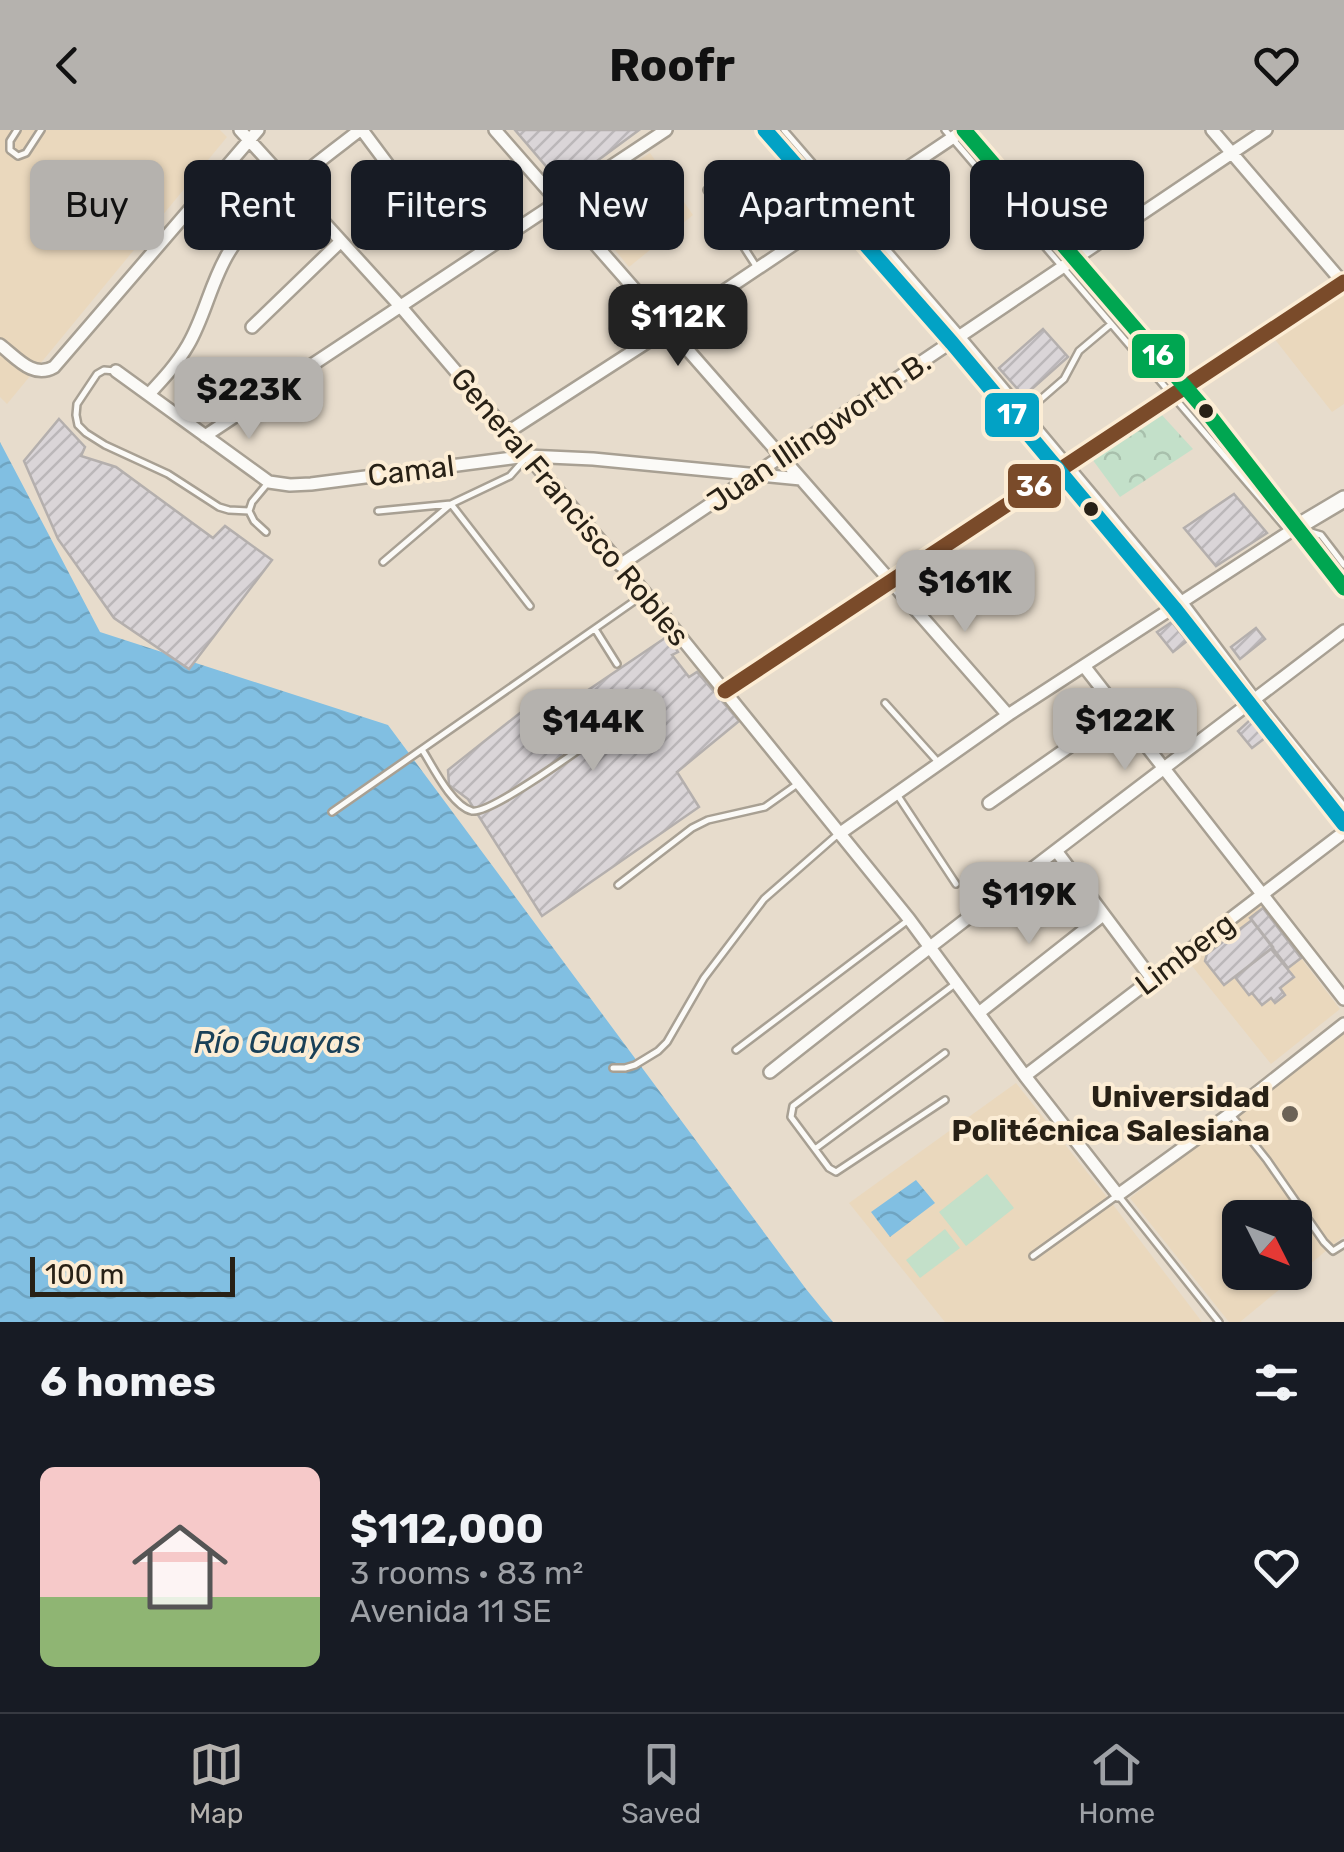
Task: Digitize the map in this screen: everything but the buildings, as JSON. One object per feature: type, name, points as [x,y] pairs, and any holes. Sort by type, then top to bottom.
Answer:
[{"type":"main road","points":[[765,130],[795,160]]},
{"type":"main road","points":[[958,132],[1297,527],[1344,588]]},
{"type":"main road","points":[[879,250],[1179,604],[1344,828]]},
{"type":"main road","points":[[1297,527],[1344,499]]},
{"type":"street","points":[[322,160],[361,130],[384,160]]},
{"type":"street","points":[[495,130],[543,185]]},
{"type":"street","points":[[620,160],[666,130]]},
{"type":"street","points":[[725,691],[1344,283],[1212,130]]},
{"type":"street","name":"Juan Illingworth B.","points":[[620,565],[1266,130]]},
{"type":"street","points":[[917,160],[958,132]]},
{"type":"street","points":[[0,346],[34,371],[46,372],[54,367],[249,133]]},
{"type":"street","name":"General Francisco Robles","points":[[249,133],[271,160]]},
{"type":"street","points":[[205,436],[543,211]]},
{"type":"street","name":"General Francisco Robles","points":[[331,230],[646,593],[909,919],[1118,1195]]},
{"type":"street","points":[[252,327],[341,241]]},
{"type":"street","points":[[149,394],[190,343],[230,250]]},
{"type":"street","points":[[600,250],[1008,715]]},
{"type":"street","points":[[508,432],[785,250]]},
{"type":"street","points":[[116,371],[269,482]]},
{"type":"street","name":"Camal","points":[[269,482],[311,484],[528,456],[801,479]]},
{"type":"street","points":[[839,834],[1008,715],[1297,527]]},
{"type":"street","points":[[770,1072],[1344,631]]},
{"type":"street","points":[[1084,666],[1344,999]]},
{"type":"street","points":[[990,803],[1120,711]]},
{"type":"street","name":"Limberg","points":[[1025,1076],[1344,828]]},
{"type":"street","points":[[1057,852],[1152,979]]},
{"type":"street","points":[[980,1012],[1103,915]]},
{"type":"street","points":[[1118,1195],[1344,1024]]},
{"type":"lane","points":[[17,130],[9,145],[18,156],[26,152],[41,130]]},
{"type":"lane","points":[[784,130],[806,160]]},
{"type":"lane","points":[[746,250],[758,268]]},
{"type":"lane","points":[[1021,415],[1064,379],[1079,351],[1117,319]]},
{"type":"lane","points":[[116,371],[97,374],[77,404],[78,425],[105,446],[168,474],[219,507],[249,511]]},
{"type":"lane","points":[[383,562],[451,504],[510,476],[528,456]]},
{"type":"lane","points":[[266,532],[254,522],[249,511],[269,482]]},
{"type":"lane","points":[[378,511],[451,504]]},
{"type":"lane","points":[[451,504],[530,606]]},
{"type":"lane","points":[[1297,527],[1321,535],[1344,565]]},
{"type":"lane","points":[[332,812],[646,593]]},
{"type":"lane","points":[[595,630],[617,664]]},
{"type":"lane","points":[[1253,701],[1344,806]]},
{"type":"lane","points":[[885,703],[938,762]]},
{"type":"lane","points":[[423,750],[458,802],[479,811],[503,801],[632,712]]},
{"type":"lane","points":[[618,886],[692,828],[708,820],[765,807],[798,784]]},
{"type":"lane","points":[[897,793],[956,884]]},
{"type":"lane","points":[[614,1068],[635,1064],[667,1042],[704,978],[764,899],[839,834]]},
{"type":"lane","points":[[736,1050],[909,919]]},
{"type":"lane","points":[[945,1100],[836,1172],[828,1168],[791,1117],[793,1106],[957,982]]},
{"type":"lane","points":[[815,1150],[945,1053]]},
{"type":"lane","points":[[1230,1114],[1324,1242],[1333,1251],[1344,1244]]},
{"type":"lane","points":[[1033,1256],[1118,1195]]},
{"type":"lane","name":"General Francisco Robles","points":[[1118,1195],[1218,1322]]},
{"type":"shaded area","points":[[0,130],[220,130],[227,137],[208,160],[184,160],[184,189],[164,213],[164,160],[30,160],[30,250],[134,250],[7,404],[0,397]]},
{"type":"shaded area","points":[[684,202],[693,215],[684,222]]},
{"type":"shaded area","points":[[615,250],[650,250],[629,267]]},
{"type":"shaded area","points":[[1344,292],[1344,404],[1332,412],[1273,337]]},
{"type":"shaded area","points":[[1258,902],[1340,1009],[1271,1064],[1188,961]]},
{"type":"shaded area","name":"Universidad Politécnica Salesiana","points":[[1344,1030],[1344,1236],[1312,1262],[1312,1200],[1222,1200],[1222,1290],[1279,1290],[1240,1322],[1229,1322],[1130,1198]]},
{"type":"shaded area","name":"Universidad Politécnica Salesiana","points":[[1016,1083],[1202,1322],[945,1322],[849,1203]]},
{"type":"green space","points":[[1161,414],[1193,449],[1120,497],[1092,459]]},
{"type":"green space","points":[[987,1174],[1014,1208],[966,1246],[939,1212]]},
{"type":"green space","points":[[945,1229],[960,1248],[920,1278],[906,1260]]},
{"type":"water","name":"Río Guayas","points":[[0,442],[100,632],[388,725],[833,1322],[0,1322]]},
{"type":"water","points":[[916,1180],[935,1203],[890,1237],[871,1212]]},
{"type":"transit line","name":"17","points":[[765,130],[952,343],[1174,608],[1344,824]]},
{"type":"transit line","name":"16","points":[[964,130],[1206,411],[1344,588]]},
{"type":"transit line","name":"36","points":[[725,691],[1344,282]]},
{"type":"place","name":"Universidad Politécnica Salesiana","points":[[1290,1114]]}]
